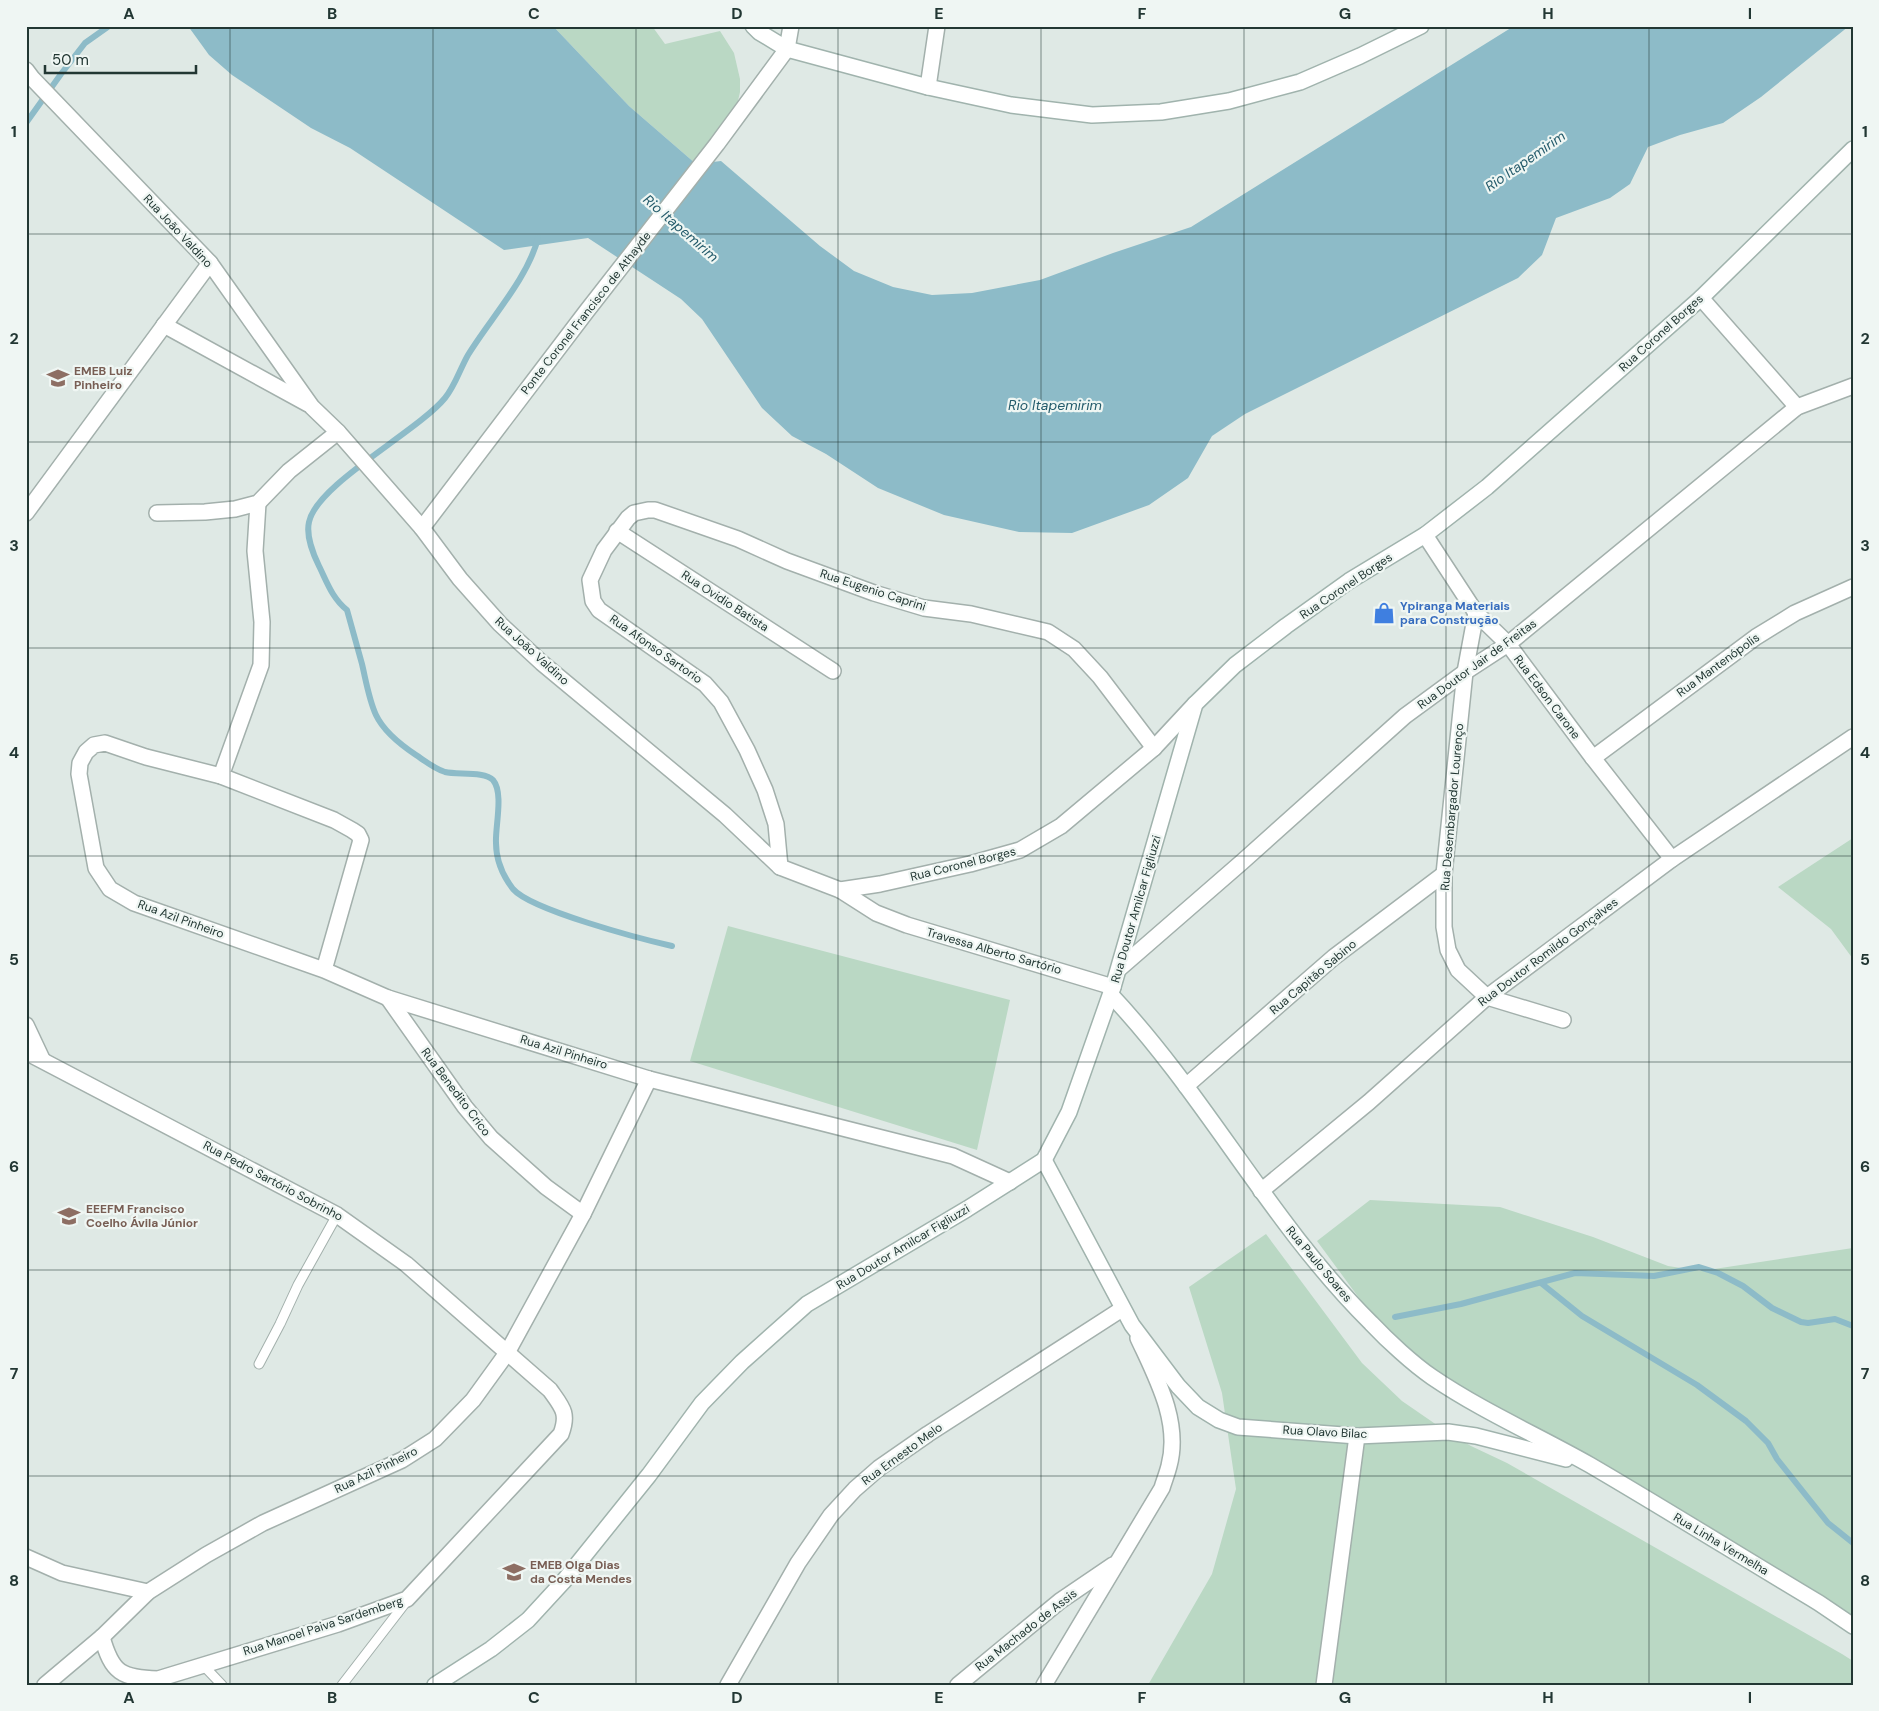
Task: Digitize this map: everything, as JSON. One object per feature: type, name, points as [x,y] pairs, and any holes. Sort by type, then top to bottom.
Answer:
[{"type":"street","points":[[752,26],[787,49],[928,87],[1010,105],[1092,115],[1161,112],[1229,101],[1300,82],[1360,56],[1421,26]]},
{"type":"street","points":[[787,49],[791,26]]},
{"type":"street","points":[[928,87],[937,26]]},
{"type":"street","name":"Ponte Coronel Francisco de Athayde","points":[[422,528],[586,312],[717,144],[787,49]]},
{"type":"street","name":"Rua João Valdino","points":[[26,70],[210,263],[312,407],[338,432],[422,528],[460,579],[500,624],[542,663],[725,815],[780,867]]},
{"type":"street","name":"Rua Coronel Borges","points":[[780,867],[840,890],[880,884],[961,866],[1020,850],[1061,826],[1154,748],[1235,665],[1349,581],[1425,534],[1487,487],[1701,298],[1853,149]]},
{"type":"street","points":[[26,513],[210,263]]},
{"type":"street","points":[[1701,298],[1797,407]]},
{"type":"street","name":"Rua João Valdino","points":[[164,325],[312,407]]},
{"type":"street","name":"Rua Doutor Jair de Freitas","points":[[1120,968],[1250,856],[1405,716],[1465,672],[1508,644],[1797,407],[1853,386]]},
{"type":"street","points":[[157,513],[205,512],[235,509],[258,503],[289,471],[338,432]]},
{"type":"street","points":[[221,776],[261,665],[262,622],[255,551],[258,503]]},
{"type":"street","name":"Rua Eugenio Caprini","points":[[618,531],[634,513],[655,510],[738,538],[787,561],[874,593],[924,608],[971,614],[1048,632],[1074,649],[1100,677],[1154,748]]},
{"type":"street","name":"Rua Afonso Sartorio","points":[[618,531],[604,550],[590,580],[593,601],[599,610],[706,684],[721,702],[747,750],[765,790],[776,824],[780,867]]},
{"type":"street","name":"Rua Ovidio Batista","points":[[618,531],[834,671]]},
{"type":"street","name":"Rua Edson Carone","points":[[1425,534],[1476,613],[1508,644],[1592,758],[1672,859]]},
{"type":"street","name":"Rua Mantenópolis","points":[[1592,758],[1756,637],[1795,613],[1853,587]]},
{"type":"street","name":"Rua Desembargador Lourenço","points":[[1476,613],[1465,672],[1444,874],[1444,927],[1448,950],[1458,970],[1487,997],[1563,1020]]},
{"type":"street","name":"Rua Doutor Amilcar Figliuzzi","points":[[435,1685],[491,1649],[528,1620],[563,1582],[643,1482],[702,1402],[742,1362],[807,1304],[1044,1160],[1069,1112],[1120,968],[1195,704]]},
{"type":"street","name":"Rua Doutor Romildo Gonçalves","points":[[1261,1191],[1369,1102],[1487,997],[1672,859],[1853,738]]},
{"type":"street","name":"Rua Azil Pinheiro","points":[[324,970],[361,840],[358,834],[334,820],[221,776],[146,757],[105,743],[94,745],[86,752],[80,763],[79,774],[96,868],[110,889],[134,903],[324,970],[388,998],[649,1078],[953,1156],[1010,1182]]},
{"type":"street","name":"Rua Capitão Sabino","points":[[1186,1086],[1334,958],[1444,874]]},
{"type":"street","name":"Travessa Alberto Sartório","points":[[840,890],[876,912],[907,925],[1112,992]]},
{"type":"street","name":"Rua Paulo Soares","points":[[1112,992],[1186,1086],[1305,1251],[1372,1324],[1429,1375],[1463,1397],[1589,1465]]},
{"type":"street","name":"Rua Benedito Crico","points":[[388,998],[465,1107],[491,1138],[546,1187],[583,1214]]},
{"type":"street","points":[[26,1025],[42,1059]]},
{"type":"street","name":"Rua Pedro Sartório Sobrinho","points":[[26,1052],[337,1215],[406,1264],[550,1390],[562,1406]]},
{"type":"street","name":"Rua Azil Pinheiro","points":[[44,1685],[102,1637],[148,1592],[206,1555],[263,1524],[402,1460],[435,1439],[472,1400],[507,1353],[583,1214],[649,1078]]},
{"type":"street","name":"Rua Olavo Bilac","points":[[1044,1160],[1132,1325],[1178,1386],[1198,1407],[1219,1420],[1238,1427],[1356,1436],[1410,1433],[1476,1436],[1589,1465]]},
{"type":"street","name":"Rua Ernesto Melo","points":[[728,1685],[798,1563],[831,1515],[854,1489],[879,1468],[928,1434],[1122,1309]]},
{"type":"street","name":"Rua Olavo Bilac","points":[[1044,1685],[1162,1488],[1170,1465],[1172,1437],[1166,1403],[1132,1325]]},
{"type":"street","name":"Rua Manoel Paiva Sardemberg","points":[[102,1637],[108,1658],[121,1674],[139,1678],[158,1679],[338,1624],[408,1600],[561,1434],[565,1415],[562,1406]]},
{"type":"street","points":[[1324,1685],[1356,1436]]},
{"type":"street","name":"Rua Linha Vermelha","points":[[1589,1465],[1819,1602],[1853,1626]]},
{"type":"street","points":[[26,1557],[62,1572],[148,1592]]},
{"type":"street","name":"Rua Machado de Assis","points":[[958,1685],[1060,1601],[1110,1568],[1120,1559]]},
{"type":"lane","points":[[259,1364],[298,1285],[337,1215]]},
{"type":"lane","points":[[342,1685],[408,1600]]},
{"type":"lane","points":[[203,1665],[222,1685]]},
{"type":"green space","points":[[553,26],[652,26],[665,44],[720,31],[734,53],[740,79],[737,105],[696,164],[629,106]]},
{"type":"green space","points":[[1853,838],[1853,959],[1831,929],[1778,887]]},
{"type":"green space","points":[[728,926],[1010,1000],[977,1150],[690,1061]]},
{"type":"green space","points":[[1370,1200],[1500,1207],[1593,1237],[1668,1266],[1701,1271],[1853,1248],[1853,1618],[1523,1430],[1390,1340],[1317,1241]]},
{"type":"green space","points":[[1266,1234],[1362,1363],[1402,1401],[1471,1446],[1507,1463],[1842,1654],[1853,1661],[1853,1685],[1148,1685],[1212,1574],[1236,1489],[1222,1393],[1189,1287]]},
{"type":"water","name":"Rio Itapemirim","points":[[188,26],[553,26],[629,106],[696,164],[721,161],[820,246],[854,271],[893,287],[932,295],[972,293],[1040,280],[1191,227],[1514,26],[1849,26],[1761,97],[1723,123],[1680,135],[1648,147],[1630,184],[1610,198],[1556,218],[1542,255],[1518,278],[1245,414],[1212,436],[1188,478],[1149,505],[1072,533],[1019,532],[944,515],[878,488],[826,454],[792,436],[762,408],[702,319],[681,299],[588,238],[504,250],[350,148],[311,128],[232,75],[209,55]]},
{"type":"waterway","points":[[26,123],[85,43],[109,26]]},
{"type":"waterway","points":[[538,238],[526,268],[508,298],[468,355],[445,398],[431,412],[348,475],[330,491],[316,507],[309,522],[309,538],[314,556],[330,590],[347,610],[371,703],[379,721],[393,738],[438,769],[450,773],[484,775],[493,780],[499,801],[496,836],[497,855],[503,873],[513,889],[541,906],[588,923],[672,946]]},
{"type":"waterway","points":[[1395,1317],[1461,1304],[1575,1273],[1654,1276],[1699,1267],[1718,1273],[1743,1286],[1772,1308],[1801,1322],[1808,1323],[1835,1319],[1853,1326]]},
{"type":"waterway","points":[[1541,1283],[1582,1316],[1697,1385],[1746,1421],[1768,1443],[1777,1459],[1828,1523],[1853,1543]]},
{"type":"place","name":"EMEB Luiz Pinheiro","points":[[58,378]]},
{"type":"place","name":"Ypiranga Materiais para Construção","points":[[1384,613]]},
{"type":"place","name":"EEEFM Francisco Coelho Ávila Júnior","points":[[69,1216]]},
{"type":"place","name":"EMEB Olga Dias da Costa Mendes","points":[[514,1572]]}]
